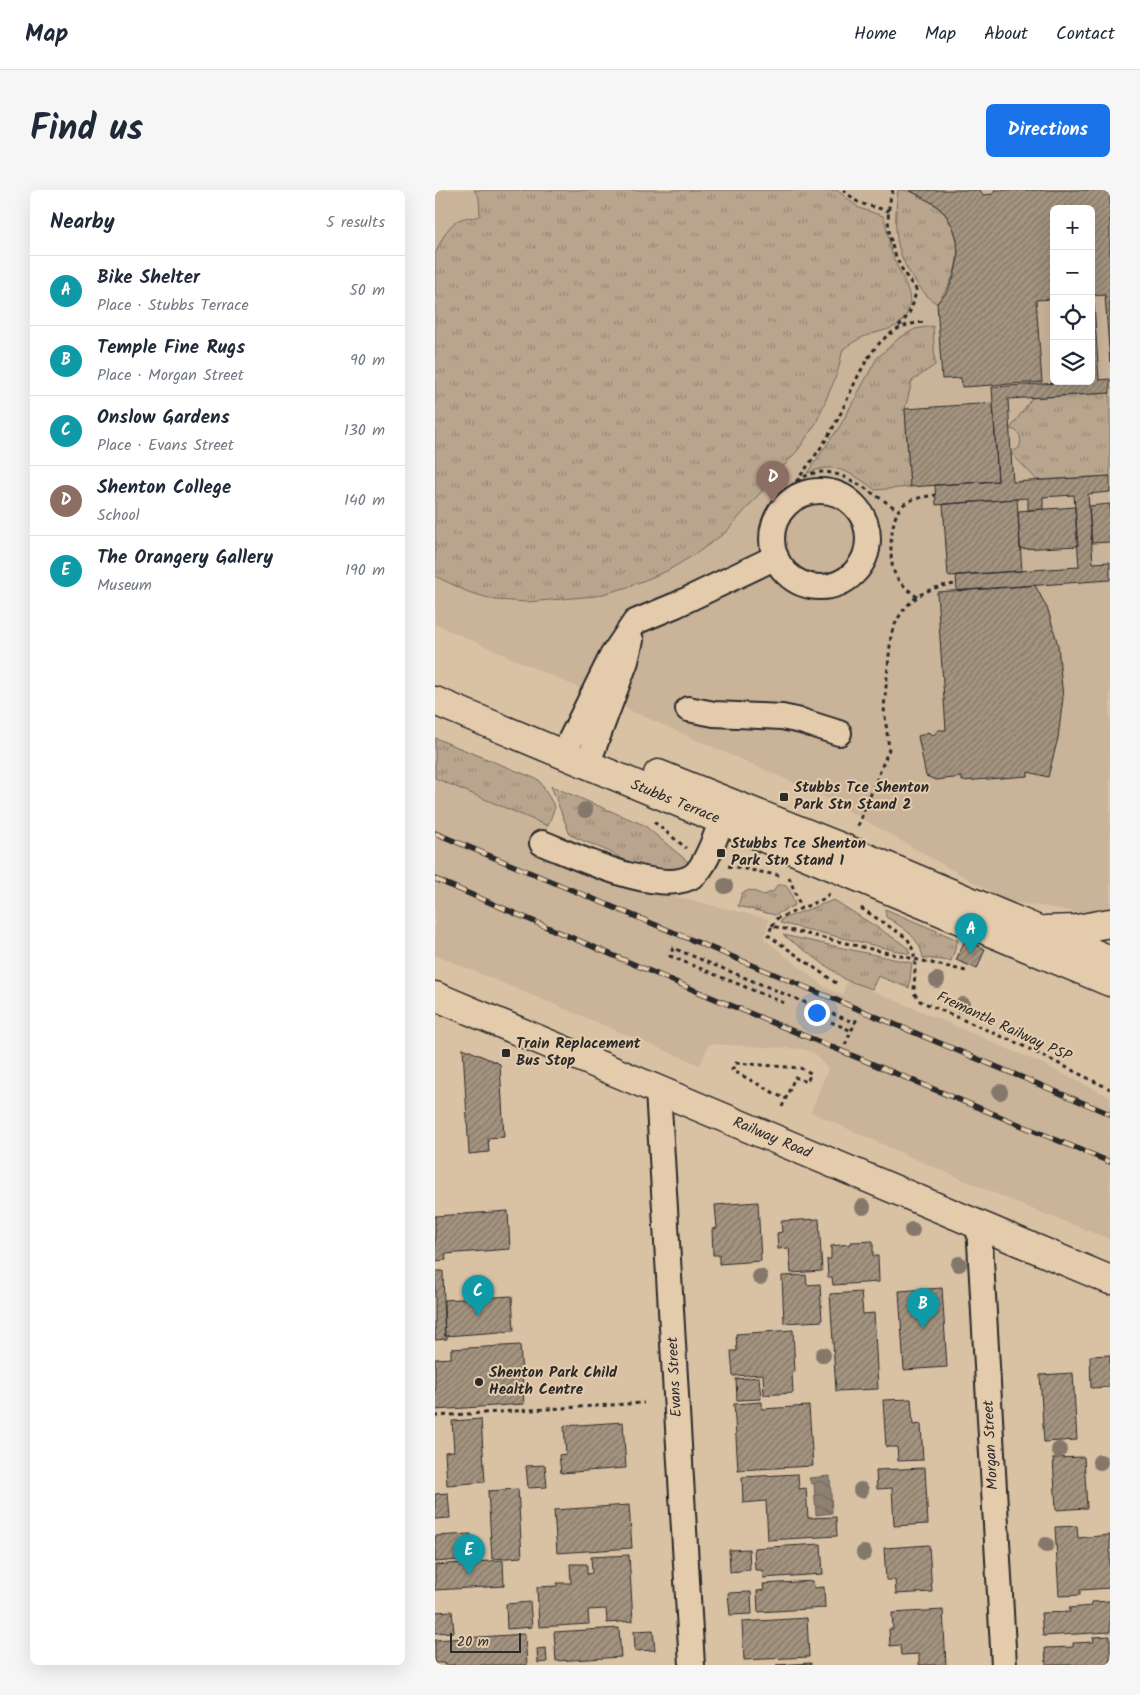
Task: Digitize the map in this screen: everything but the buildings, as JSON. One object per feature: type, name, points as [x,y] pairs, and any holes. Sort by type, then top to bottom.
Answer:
[{"type":"main road","name":"Stubbs Terrace","points":[[435,682],[721,821],[1107,967]]},
{"type":"main road","name":"Stubbs Terrace","points":[[435,701],[566,746]]},
{"type":"main road","name":"Stubbs Terrace","points":[[591,757],[848,850],[1035,929],[1107,967]]},
{"type":"main road","points":[[1035,929],[1077,929],[1110,923]]},
{"type":"main road","name":"Railway Road","points":[[435,996],[1110,1280]]},
{"type":"street","points":[[815,491],[831,492],[846,499],[858,509],[865,524],[868,539],[865,555],[852,575],[838,583],[825,587],[805,584],[787,574],[776,557],[773,533],[778,518],[793,500],[815,491]]},
{"type":"street","points":[[566,746],[612,656],[635,622],[676,605],[776,557]]},
{"type":"street","points":[[591,757],[626,661],[635,622]]},
{"type":"street","points":[[688,709],[714,714],[782,717],[839,733]]},
{"type":"street","points":[[542,843],[623,874],[672,883],[682,881],[694,875],[702,867],[721,821]]},
{"type":"street","name":"Evans Street","points":[[658,1090],[692,1665]]},
{"type":"street","name":"Morgan Street","points":[[979,1225],[1004,1665]]},
{"type":"path","points":[[843,190],[859,203],[889,211]]},
{"type":"path","points":[[796,482],[832,431],[871,352],[897,329],[913,308],[916,289],[897,261],[890,237],[889,211],[893,190]]},
{"type":"path","points":[[897,329],[913,322],[927,322]]},
{"type":"path","points":[[771,511],[783,494],[796,482],[804,476],[815,473],[839,474],[898,510]]},
{"type":"path","points":[[917,597],[895,575],[892,562],[893,526],[895,515],[902,506],[910,501],[935,495]]},
{"type":"path","points":[[857,827],[889,749],[884,708],[891,635],[898,619],[922,592],[934,587],[957,584]]},
{"type":"path","points":[[789,877],[801,908]]},
{"type":"path","points":[[826,898],[775,918],[768,935],[835,983]]},
{"type":"path","name":"Fremantle Railway PSP","points":[[855,904],[907,938],[915,951],[914,993],[920,1001],[1019,1044],[1110,1090]]},
{"type":"path","points":[[773,926],[966,971]]},
{"type":"path","points":[[784,1003],[669,956],[673,948],[855,1023]]},
{"type":"path","points":[[806,1013],[810,1005]]},
{"type":"path","points":[[845,1045],[858,1016]]},
{"type":"path","points":[[831,1022],[852,1031]]},
{"type":"path","points":[[782,1107],[795,1077],[807,1082],[811,1073],[800,1068],[736,1063],[732,1070],[785,1099]]},
{"type":"path","points":[[435,1416],[645,1403]]},
{"type":"shaded area","points":[[435,190],[1110,190],[1110,913],[1104,916],[1007,901],[819,794],[435,624]]},
{"type":"shaded area","points":[[435,738],[539,780],[555,807],[538,854],[590,876],[769,919],[764,939],[826,988],[843,995],[847,981],[1043,1064],[1110,1097],[1110,1239],[1027,1207],[811,1112],[828,1069],[813,1052],[802,1049],[709,1044],[700,1065],[435,955]]},
{"type":"green space","points":[[474,190],[837,190],[859,208],[883,216],[892,254],[910,298],[909,307],[899,324],[863,337],[843,349],[837,374],[816,423],[798,450],[726,532],[697,553],[667,571],[628,587],[596,596],[527,602],[496,600],[468,592],[435,576],[435,254],[446,232],[454,223],[465,218],[473,218],[480,215],[479,197]]},
{"type":"green space","points":[[898,190],[916,194],[940,210],[950,221],[955,234],[957,262],[953,276],[937,303],[928,297],[908,271],[899,249],[896,227]]},
{"type":"green space","points":[[933,326],[935,365],[912,381],[905,409],[910,487],[875,490],[852,475],[833,468],[822,468],[807,473],[840,426],[877,358],[899,338],[915,329]]},
{"type":"green space","points":[[1110,393],[1110,476],[1037,480],[1011,453],[1019,448],[1021,441],[1018,433],[1010,429],[1032,398]]},
{"type":"green space","points":[[435,738],[539,780],[555,807],[548,826],[435,778]]},
{"type":"green space","points":[[551,786],[644,825],[693,866],[683,871],[638,868],[610,852],[570,835]]},
{"type":"green space","points":[[777,885],[785,885],[790,891],[795,905],[775,915],[738,906],[742,893],[750,890],[764,895],[774,891]]},
{"type":"green space","points":[[834,900],[900,942],[908,948],[910,954],[780,923],[782,919]]},
{"type":"green space","points":[[885,909],[958,940],[951,961],[923,958],[914,938],[886,917]]},
{"type":"green space","points":[[783,935],[912,963],[909,988],[878,976],[872,989],[846,980]]},
{"type":"water","points":[[830,1476],[832,1513],[816,1515],[814,1484],[811,1483],[809,1478]]},
{"type":"railway","points":[[435,833],[1110,1114]]},
{"type":"railway","points":[[435,879],[701,993],[1110,1162]]},
{"type":"place","name":"Shenton College","points":[[773,502]]},
{"type":"place","name":"Stubbs Tce Shenton Park Stn Stand 2","points":[[784,797]]},
{"type":"place","name":"Stubbs Tce Shenton Park Stn Stand 1","points":[[721,853]]},
{"type":"place","name":"Bike Shelter","points":[[971,954]]},
{"type":"place","name":"Train Replacement Bus Stop","points":[[506,1053]]},
{"type":"place","name":"Onslow Gardens","points":[[478,1316]]},
{"type":"place","name":"Temple Fine Rugs","points":[[923,1329]]},
{"type":"place","name":"Shenton Park Child Health Centre","points":[[479,1382]]},
{"type":"place","name":"The Orangery Gallery","points":[[469,1575]]}]
